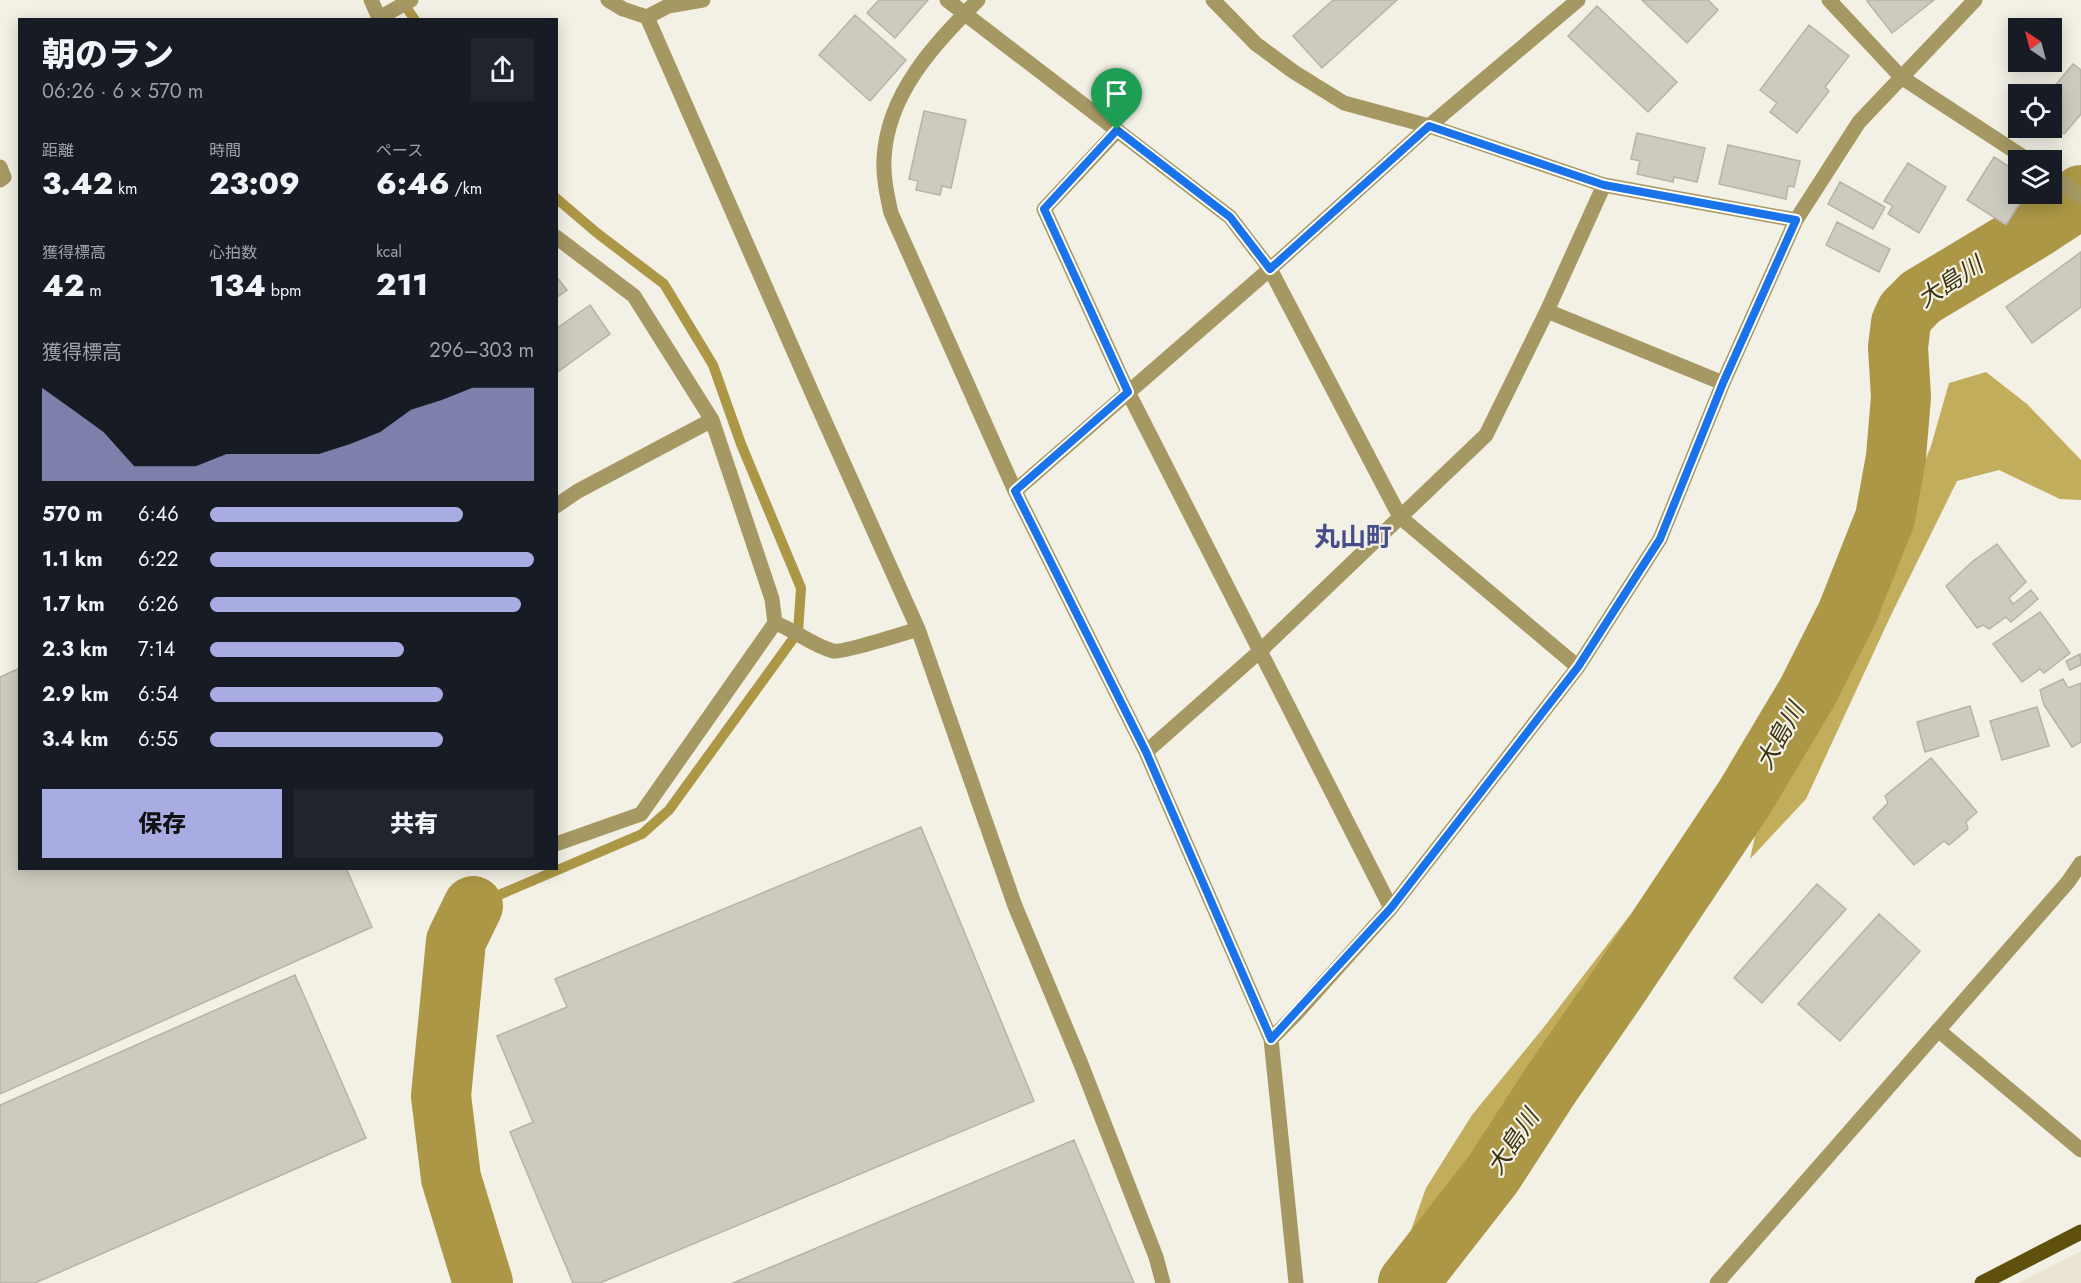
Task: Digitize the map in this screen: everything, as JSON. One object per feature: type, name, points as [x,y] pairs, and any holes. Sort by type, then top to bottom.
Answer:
[{"type":"main road","points":[[1982,1283],[2081,1232]]},
{"type":"street","points":[[371,0],[384,16],[411,0]]},
{"type":"street","points":[[608,0],[623,9],[647,17],[668,6],[704,0]]},
{"type":"street","points":[[947,0],[1230,217],[1270,269],[1400,517],[1578,667]]},
{"type":"street","points":[[978,0],[927,56],[910,79],[897,103],[888,130],[884,158],[885,186],[891,213],[1015,491],[1146,752],[1271,1039],[1296,1283]]},
{"type":"street","points":[[1212,0],[1256,44],[1294,72],[1344,103],[1429,126],[1604,185],[1796,220]]},
{"type":"street","points":[[1015,491],[1270,269],[1429,126],[1578,0]]},
{"type":"street","points":[[1829,0],[1901,77],[2013,150]]},
{"type":"street","points":[[1271,1039],[1391,908],[1578,667],[1660,539],[1723,383],[1796,220],[1859,122],[1975,0]]},
{"type":"street","points":[[647,17],[918,629],[1015,906],[1081,1064],[1156,1257],[1163,1283]]},
{"type":"street","points":[[1117,130],[1044,209],[1128,392],[1391,908]]},
{"type":"street","points":[[0,167],[4,177],[0,180]]},
{"type":"street","points":[[2062,183],[2081,196]]},
{"type":"street","points":[[1146,752],[1260,651],[1486,435],[1547,311],[1604,185]]},
{"type":"street","points":[[558,239],[634,296],[712,420],[779,625],[802,639],[836,652],[918,629]]},
{"type":"street","points":[[1547,311],[1723,383]]},
{"type":"street","points":[[558,505],[578,491],[712,420]]},
{"type":"street","points":[[558,843],[640,814],[779,625]]},
{"type":"street","points":[[1717,1283],[2068,882],[2081,863]]},
{"type":"street","points":[[1938,1030],[2081,1150]]},
{"type":"shaded area","points":[[1986,372],[2027,404],[2081,460],[2081,500],[2060,499],[1999,470],[1957,481],[1891,615],[1806,799],[1750,859],[1762,804],[1843,667],[1931,446],[1949,383]]},
{"type":"shaded area","points":[[1630,915],[1619,949],[1578,1020],[1518,1108],[1482,1171],[1421,1255],[1410,1233],[1426,1188],[1472,1115],[1544,1027]]},
{"type":"shaded area","points":[[2081,1251],[2081,1283],[2018,1283]]},
{"type":"building","points":[[879,0],[928,0],[895,38],[867,13]]},
{"type":"building","points":[[1333,0],[1397,0],[1322,68],[1293,36]]},
{"type":"building","points":[[1642,0],[1708,0],[1718,10],[1687,43]]},
{"type":"building","points":[[1934,0],[1892,33],[1867,1]]},
{"type":"building","points":[[1597,6],[1677,82],[1648,112],[1568,36]]},
{"type":"building","points":[[855,15],[906,60],[870,101],[819,55]]},
{"type":"building","points":[[1809,25],[1849,56],[1825,87],[1829,91],[1797,133],[1770,112],[1777,103],[1760,90]]},
{"type":"building","points":[[2073,64],[2081,70],[2081,114],[2064,134],[2062,132],[2062,84],[2056,84]]},
{"type":"building","points":[[924,111],[966,120],[951,188],[942,186],[940,195],[916,190],[918,181],[909,179]]},
{"type":"building","points":[[1637,133],[1705,148],[1697,182],[1674,177],[1673,182],[1637,174],[1640,161],[1631,159]]},
{"type":"building","points":[[1728,145],[1800,161],[1794,187],[1788,186],[1786,199],[1719,184]]},
{"type":"building","points":[[1994,157],[2008,166],[2008,204],[2020,204],[2006,225],[1967,200]]},
{"type":"building","points":[[1908,163],[1946,187],[1919,233],[1888,214],[1893,206],[1884,201]]},
{"type":"building","points":[[1840,182],[1885,207],[1873,229],[1828,204]]},
{"type":"building","points":[[1837,222],[1890,249],[1879,272],[1826,245]]},
{"type":"building","points":[[2081,252],[2081,307],[2032,343],[2006,307]]},
{"type":"building","points":[[558,279],[567,290],[558,297]]},
{"type":"building","points":[[590,305],[610,334],[558,372],[558,328]]},
{"type":"building","points":[[1997,544],[2026,582],[2009,598],[2013,604],[2031,590],[2038,599],[2011,622],[2006,617],[1989,629],[1983,625],[1977,628],[1946,586],[1973,561]]},
{"type":"building","points":[[2040,612],[2070,653],[2044,673],[2040,669],[2022,682],[1993,644]]},
{"type":"building","points":[[2080,654],[2081,665],[2070,670],[2066,661]]},
{"type":"building","points":[[18,669],[18,870],[347,870],[372,927],[0,1094],[0,677]]},
{"type":"building","points":[[2063,679],[2068,688],[2081,683],[2081,742],[2072,747],[2044,705],[2040,690]]},
{"type":"building","points":[[1970,706],[1979,736],[1925,752],[1917,722]]},
{"type":"building","points":[[2037,707],[2049,746],[2002,760],[1990,721]]},
{"type":"building","points":[[1931,758],[1977,812],[1966,822],[1968,829],[1949,845],[1944,841],[1914,865],[1873,818],[1888,803],[1885,796]]},
{"type":"building","points":[[921,827],[1034,1101],[600,1283],[573,1283],[510,1132],[533,1122],[497,1036],[567,1007],[555,979]]},
{"type":"building","points":[[1817,884],[1846,909],[1762,1003],[1734,978]]},
{"type":"building","points":[[1879,914],[1920,951],[1840,1041],[1798,1004]]},
{"type":"building","points":[[295,975],[366,1138],[35,1283],[0,1283],[0,1105]]},
{"type":"building","points":[[1074,1140],[1134,1283],[733,1283]]},
{"type":"waterway","points":[[401,0],[414,18]]},
{"type":"waterway","name":"大島川","points":[[1408,1283],[1493,1174],[1745,797],[1807,693],[1847,614],[1885,518],[1896,457],[1901,397],[1898,347],[1901,323],[1906,312],[1921,297],[2036,228],[2068,207],[2081,195]]},
{"type":"waterway","points":[[558,200],[664,284],[713,365],[741,444],[801,588],[798,632],[669,810],[642,834],[558,870]]},
{"type":"waterway","points":[[473,906],[558,870]]},
{"type":"waterway","points":[[473,906],[456,941],[441,1096],[451,1178],[483,1283]]},
{"type":"district","name":"丸山町","points":[[1353,537]]},
{"type":"route","points":[[1429,126],[1604,185],[1796,220],[1723,383],[1660,539],[1578,667],[1391,908],[1271,1039],[1146,752],[1015,491],[1128,392],[1044,209],[1117,130],[1230,217],[1270,269],[1429,126]]}]
